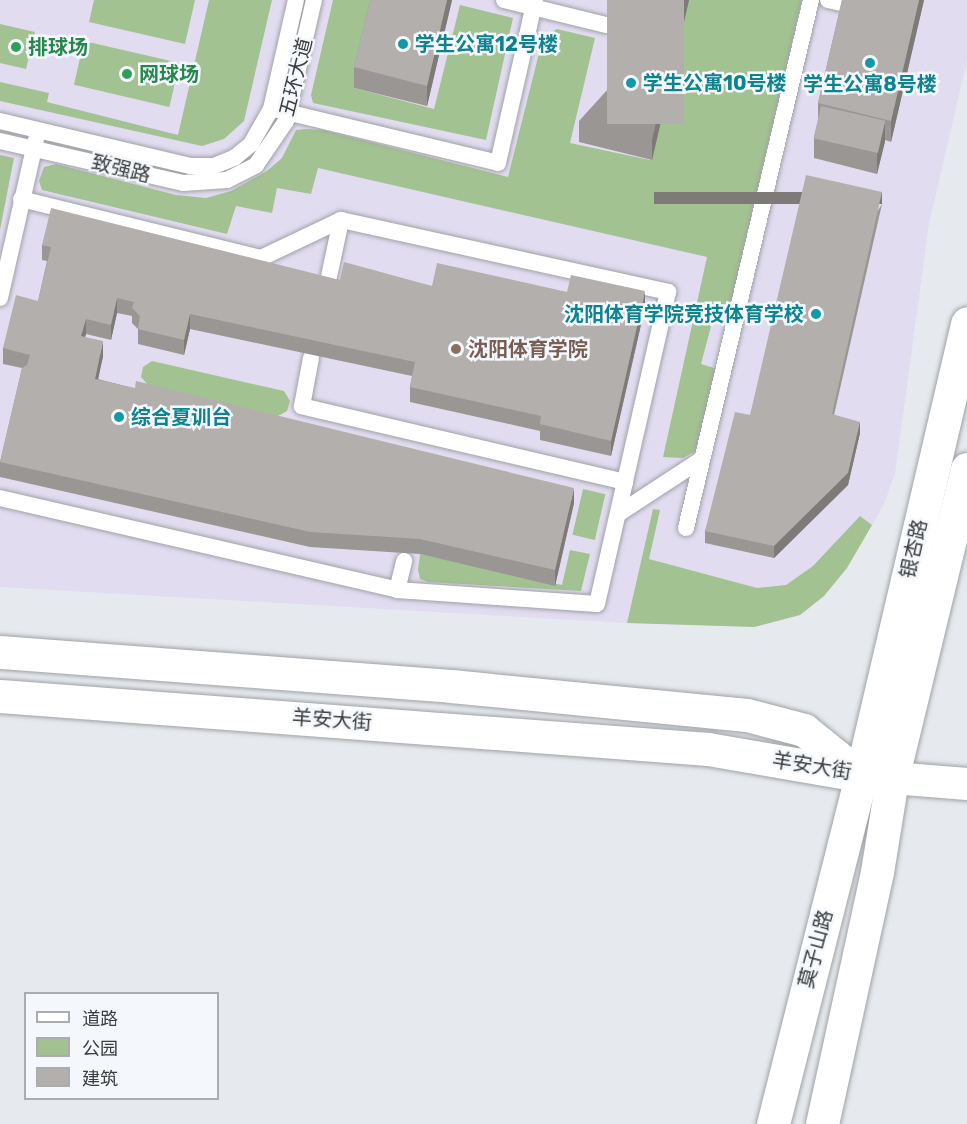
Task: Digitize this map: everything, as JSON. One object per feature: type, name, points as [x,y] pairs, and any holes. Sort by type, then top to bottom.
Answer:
[{"type":"street","name":"银杏路","points":[[876,777],[967,323]]},
{"type":"street","points":[[822,1124],[874,883],[876,777],[967,469]]},
{"type":"street","name":"羊安大街","points":[[0,652],[451,686],[747,715],[804,730],[876,777]]},
{"type":"street","name":"羊安大街","points":[[0,696],[708,749],[876,777]]},
{"type":"street","points":[[876,777],[967,784]]},
{"type":"street","name":"莫子山路","points":[[773,1124],[876,777]]},
{"type":"lane","name":"五环大道","points":[[234,158],[251,144],[271,109],[296,0]]},
{"type":"lane","name":"五环大道","points":[[241,174],[264,156],[289,112],[314,0]]},
{"type":"lane","points":[[504,0],[534,4],[606,25]]},
{"type":"lane","points":[[686,528],[811,0]]},
{"type":"lane","points":[[828,0],[846,4]]},
{"type":"lane","points":[[271,109],[498,162],[534,4]]},
{"type":"lane","name":"致强路","points":[[0,122],[191,166],[214,166],[234,158]]},
{"type":"lane","points":[[0,298],[21,199],[39,130]]},
{"type":"lane","name":"致强路","points":[[0,141],[183,183],[213,184],[241,174]]},
{"type":"lane","points":[[0,498],[397,590],[597,604],[668,292],[341,220],[261,258],[21,199]]},
{"type":"lane","points":[[327,286],[341,220]]},
{"type":"lane","points":[[311,358],[302,406],[625,482]]},
{"type":"lane","points":[[428,458],[433,437]]},
{"type":"lane","points":[[618,514],[702,459]]},
{"type":"lane","points":[[397,590],[404,561]]},
{"type":"shaded area","name":"沈阳体育学院","points":[[0,0],[967,0],[967,61],[929,224],[895,474],[884,504],[847,568],[824,596],[800,615],[754,627],[627,623],[0,587]]},
{"type":"green space","name":"网球场","points":[[94,0],[195,0],[185,44],[89,22]]},
{"type":"green space","points":[[209,0],[272,0],[244,121],[224,139],[202,146],[0,101],[0,82],[49,93],[47,102],[178,135]]},
{"type":"green space","points":[[333,0],[375,0],[354,88],[434,109],[460,5],[513,18],[486,140],[313,103],[311,95]]},
{"type":"green space","points":[[687,0],[802,0],[731,304],[714,315],[701,364],[717,369],[699,449],[683,458],[663,457],[707,257],[318,168],[311,194],[277,188],[272,213],[236,206],[227,234],[42,190],[39,181],[44,167],[56,164],[176,195],[206,198],[231,191],[267,171],[282,158],[296,130],[306,129],[323,130],[508,177],[541,45],[549,33],[557,29],[595,38],[570,143],[650,160]]},
{"type":"green space","name":"排球场","points":[[0,24],[35,32],[26,69],[0,63]]},
{"type":"green space","name":"网球场","points":[[84,41],[179,63],[169,107],[74,85]]},
{"type":"green space","points":[[0,155],[14,158],[0,230]]},
{"type":"green space","points":[[152,361],[284,391],[290,401],[287,411],[278,416],[149,386],[141,377],[143,367]]},
{"type":"green space","points":[[583,489],[605,494],[595,540],[572,535]]},
{"type":"green space","points":[[653,509],[660,510],[649,559],[757,588],[786,585],[813,566],[860,516],[872,525],[847,568],[824,596],[800,615],[754,627],[627,623]]},
{"type":"green space","points":[[570,550],[590,554],[581,591],[428,582],[420,579],[418,570],[420,554],[562,585]]},
{"type":"building","name":"学生公寓12号楼","points":[[370,0],[447,0],[427,86],[354,67]]},
{"type":"building","name":"学生公寓10号楼","points":[[607,0],[684,0],[684,124],[607,124]]},
{"type":"building","name":"学生公寓8号楼","points":[[842,0],[919,0],[891,121],[818,103]]},
{"type":"building","points":[[821,106],[885,121],[878,153],[814,138]]},
{"type":"building","name":"沈阳体育学院竞技体育学校","points":[[806,175],[882,192],[832,414],[860,422],[848,473],[774,546],[705,531],[735,412],[750,415]]},
{"type":"building","name":"综合夏训台","points":[[51,208],[340,280],[344,262],[432,286],[437,263],[567,292],[571,275],[645,291],[611,441],[540,424],[541,416],[410,387],[415,362],[190,314],[184,340],[138,329],[140,316],[132,308],[134,302],[117,298],[111,325],[86,319],[81,336],[103,341],[95,379],[135,388],[136,381],[574,488],[555,570],[420,539],[310,532],[0,462],[22,368],[27,365],[30,355],[3,348],[16,295],[38,301],[51,247],[42,245]]},
{"type":"place","name":"学生公寓12号楼","points":[[403,44]]},
{"type":"place","name":"排球场","points":[[16,47]]},
{"type":"place","name":"学生公寓8号楼","points":[[870,63]]},
{"type":"place","name":"网球场","points":[[127,74]]},
{"type":"place","name":"学生公寓10号楼","points":[[631,83]]},
{"type":"place","name":"沈阳体育学院竞技体育学校","points":[[816,314]]},
{"type":"place","name":"沈阳体育学院","points":[[456,349]]},
{"type":"place","name":"综合夏训台","points":[[119,417]]}]
